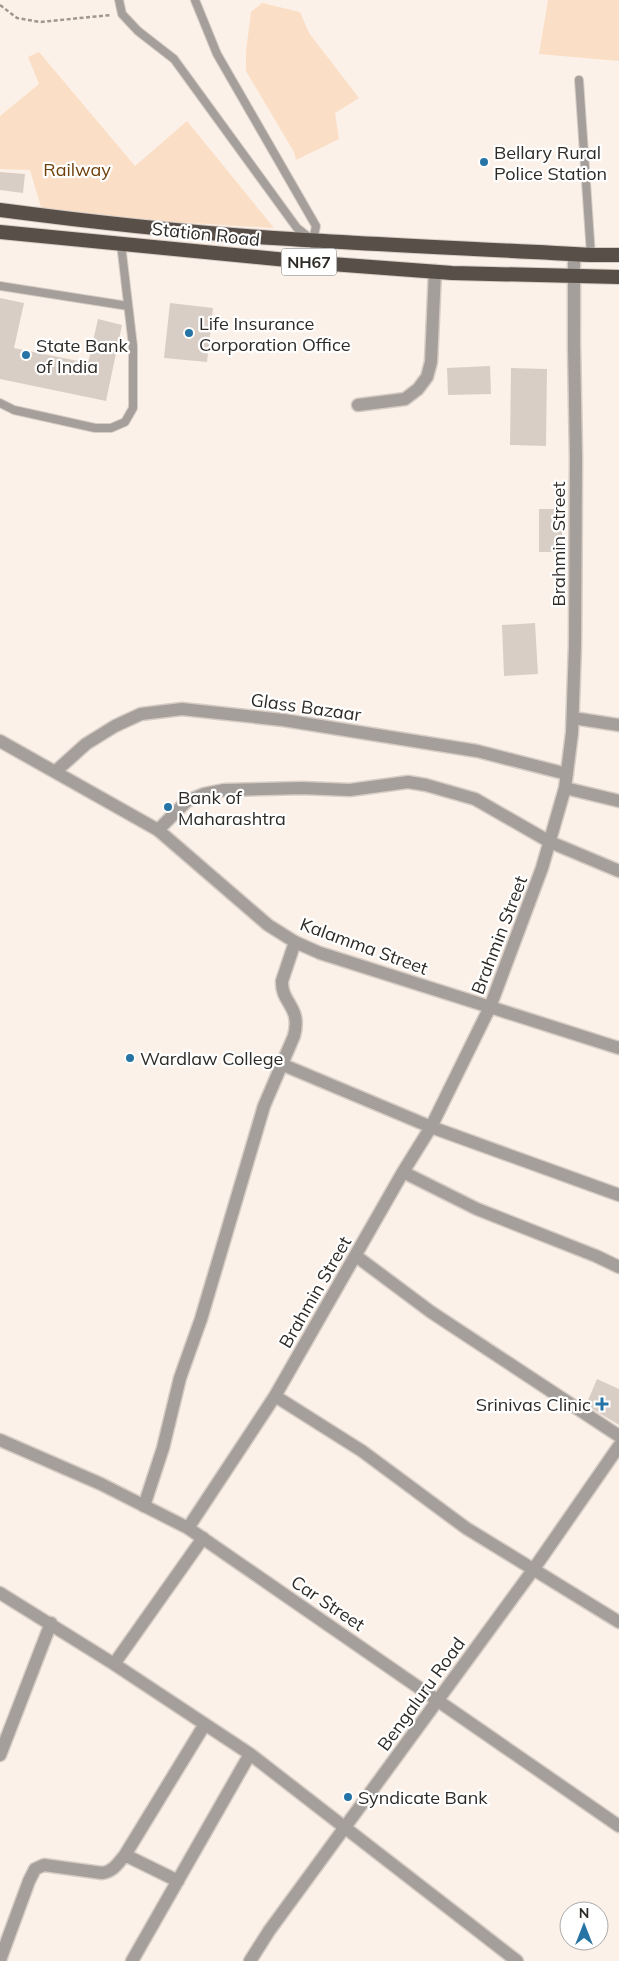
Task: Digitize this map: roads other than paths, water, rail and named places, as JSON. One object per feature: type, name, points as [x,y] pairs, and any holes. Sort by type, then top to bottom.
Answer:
[{"type":"highway","name":"Station Road","points":[[0,210],[177,230],[313,240]]},
{"type":"highway","name":"Station Road","points":[[0,232],[318,263],[435,271],[619,277]]},
{"type":"highway","name":"NH67","points":[[313,240],[619,255]]},
{"type":"street","name":"Brahmin Street","points":[[188,1528],[275,1396],[403,1172],[432,1126],[490,1007],[537,883],[550,842],[567,774],[573,718],[576,458],[574,254]]},
{"type":"street","points":[[358,405],[405,399],[418,389],[427,377],[432,362],[435,271]]},
{"type":"street","name":"Glass Bazaar","points":[[56,771],[86,744],[115,726],[140,714],[182,709],[283,720],[477,751],[567,774]]},
{"type":"street","points":[[573,718],[619,725]]},
{"type":"street","name":"Kalamma Street","points":[[0,741],[158,830],[268,925],[295,942],[320,953],[619,1048]]},
{"type":"street","points":[[158,830],[187,801],[204,794],[234,790],[309,788],[350,790],[408,782],[426,784],[475,799],[550,842],[619,871]]},
{"type":"street","points":[[564,788],[619,801]]},
{"type":"street","points":[[144,1506],[163,1448],[185,1363],[201,1320],[264,1106],[297,1025],[295,1013],[281,987],[295,942]]},
{"type":"street","points":[[281,1064],[432,1126],[619,1195]]},
{"type":"street","points":[[403,1172],[478,1209],[619,1267]]},
{"type":"street","points":[[356,1256],[431,1312],[619,1436]]},
{"type":"street","points":[[275,1396],[362,1451],[466,1528],[619,1622]]},
{"type":"street","name":"Car Street","points":[[0,1440],[101,1484],[188,1528],[438,1699],[619,1826]]},
{"type":"street","name":"Bengaluru Road","points":[[250,1961],[269,1931],[533,1570],[619,1446]]},
{"type":"street","points":[[114,1664],[203,1538]]},
{"type":"street","points":[[0,1593],[51,1623],[250,1754],[517,1961]]},
{"type":"street","points":[[0,1755],[5,1731],[51,1623]]},
{"type":"street","points":[[0,1960],[35,1869],[44,1865],[108,1873],[114,1869],[125,1855],[206,1724]]},
{"type":"street","points":[[132,1961],[250,1754]]},
{"type":"street","points":[[125,1855],[178,1881]]},
{"type":"lane","points":[[119,0],[122,14],[138,31],[174,59],[297,228],[313,240]]},
{"type":"lane","points":[[194,0],[218,54],[316,226],[313,240],[318,263]]},
{"type":"lane","points":[[579,80],[591,255]]},
{"type":"lane","points":[[0,403],[14,410],[95,428],[110,428],[125,422],[133,408],[133,346],[121,244]]},
{"type":"lane","points":[[0,286],[128,306]]},
{"type":"place","name":"Bellary Rural Police Station","points":[[484,162]]},
{"type":"place","name":"Life Insurance Corporation Office","points":[[189,333]]},
{"type":"place","name":"State Bank of India","points":[[26,355]]},
{"type":"place","name":"Bank of Maharashtra","points":[[168,807]]},
{"type":"place","name":"Wardlaw College","points":[[130,1058]]},
{"type":"place","name":"Srinivas Clinic","points":[[602,1404]]},
{"type":"place","name":"Syndicate Bank","points":[[348,1797]]},
{"type":"park label","name":"Railway","points":[[77,169]]}]
